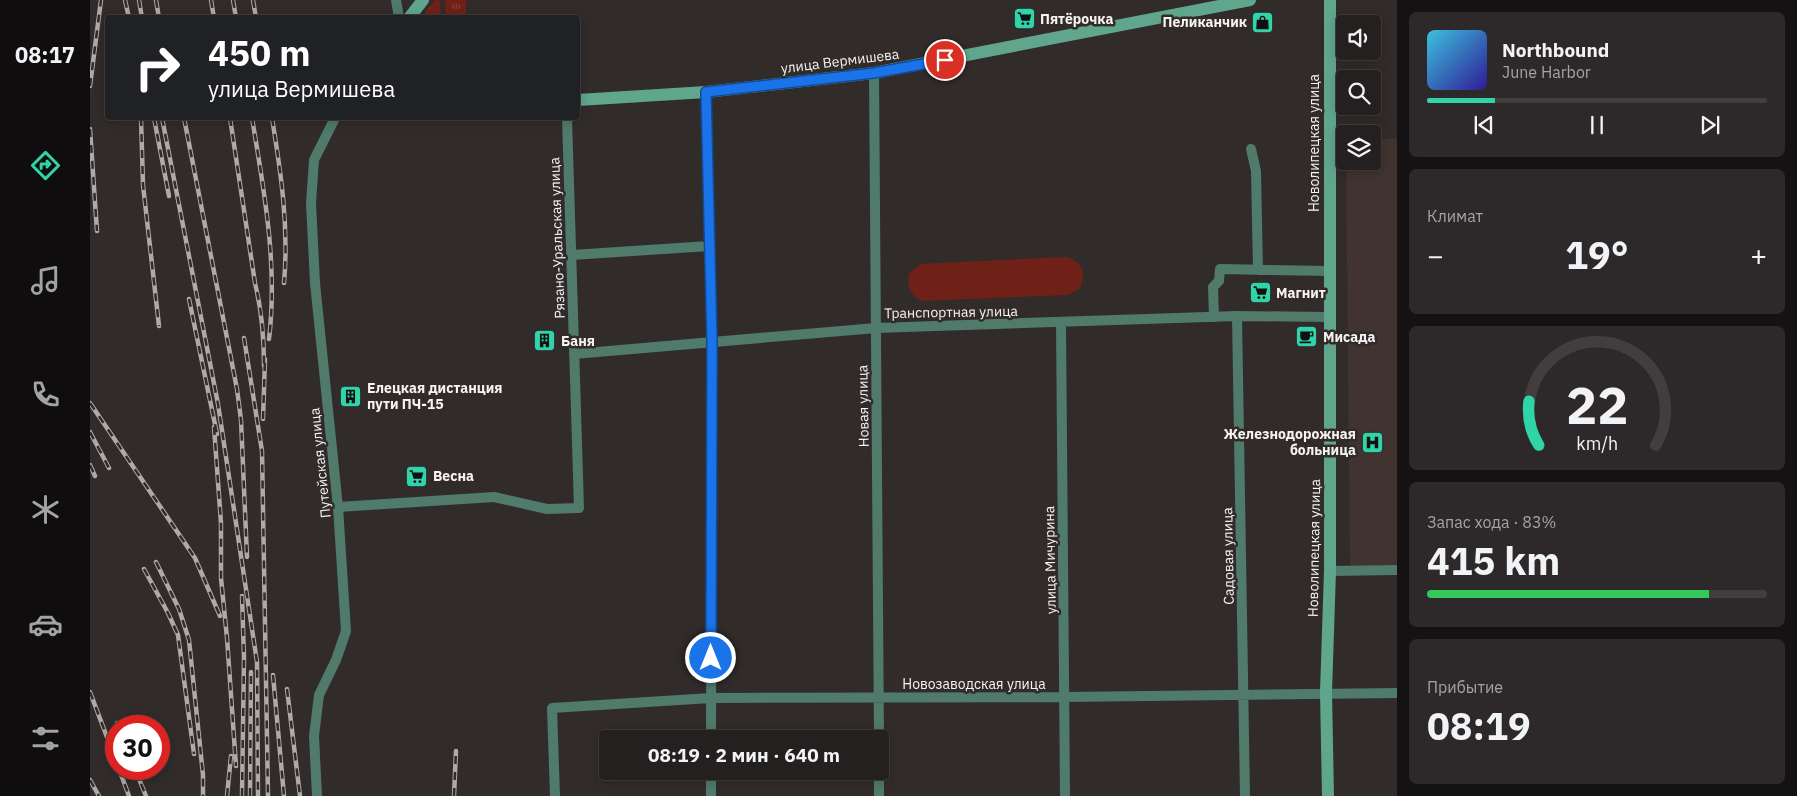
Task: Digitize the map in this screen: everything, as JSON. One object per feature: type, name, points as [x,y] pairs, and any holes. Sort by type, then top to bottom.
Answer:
[{"type":"street","points":[[396,0],[398,15]]},
{"type":"street","points":[[411,15],[423,0]]},
{"type":"street","name":"улица Вермишева","points":[[580,100],[706,92],[874,73],[1250,0]]},
{"type":"street","name":"Новолипецкая улица","points":[[1328,796],[1326,692],[1330,570],[1330,0]]},
{"type":"street","name":"Новая улица","points":[[874,73],[879,730]]},
{"type":"street","points":[[706,92],[712,342],[711,730]]},
{"type":"street","name":"Рязано-Уральская улица","points":[[338,507],[494,497],[548,509],[580,508],[567,120]]},
{"type":"street","name":"Путейская улица","points":[[317,796],[314,736],[319,695],[336,660],[346,632],[338,507],[315,283],[311,203],[314,160],[332,121]]},
{"type":"street","points":[[1251,148],[1256,171],[1258,270]]},
{"type":"street","points":[[572,255],[709,246]]},
{"type":"street","points":[[1214,317],[1213,287],[1219,281],[1220,269],[1329,271]]},
{"type":"street","name":"Транспортная улица","points":[[574,354],[876,328],[1237,316],[1329,317]]},
{"type":"street","name":"Садовая улица","points":[[1237,316],[1245,796]]},
{"type":"street","name":"улица Мичурина","points":[[1061,323],[1065,796]]},
{"type":"street","points":[[1330,570],[1397,570]]},
{"type":"street","name":"Новозаводская улица","points":[[555,796],[552,708],[711,698],[1065,697],[1326,692],[1397,693]]},
{"type":"street","points":[[711,780],[711,796]]},
{"type":"street","points":[[879,780],[879,796]]},
{"type":"shaded area","name":"Железнодорожная больница","points":[[1381,139],[1397,139],[1397,565],[1350,566],[1346,170],[1381,170]]},
{"type":"green space","points":[[435,0],[440,0],[441,15],[424,15]]},
{"type":"green space","points":[[445,0],[466,0],[466,15],[446,15]]},
{"type":"green space","points":[[1065,257],[1076,261],[1082,268],[1083,273],[1079,289],[1067,295],[922,301],[914,296],[908,282],[909,274],[920,264]]},
{"type":"railway","points":[[90,86],[101,0]]},
{"type":"railway","points":[[125,0],[128,15]]},
{"type":"railway","points":[[139,0],[142,15]]},
{"type":"railway","points":[[156,0],[158,15]]},
{"type":"railway","points":[[211,0],[214,15]]},
{"type":"railway","points":[[233,0],[236,15]]},
{"type":"railway","points":[[253,0],[256,15]]},
{"type":"railway","points":[[141,120],[143,185],[159,326]]},
{"type":"railway","points":[[154,120],[169,196]]},
{"type":"railway","points":[[162,120],[218,404],[257,662],[258,796]]},
{"type":"railway","points":[[184,120],[237,389],[241,420],[247,557]]},
{"type":"railway","points":[[230,120],[261,314],[264,366]]},
{"type":"railway","points":[[252,120],[265,200],[271,256],[272,283],[269,339]]},
{"type":"railway","points":[[272,120],[285,221],[284,283]]},
{"type":"railway","points":[[90,129],[97,231]]},
{"type":"railway","points":[[189,299],[217,434]]},
{"type":"railway","points":[[244,338],[262,451],[268,796]]},
{"type":"railway","points":[[263,419],[265,359]]},
{"type":"railway","points":[[90,403],[195,558],[220,616]]},
{"type":"railway","points":[[214,427],[221,523],[221,578],[236,766]]},
{"type":"railway","points":[[90,432],[109,468]]},
{"type":"railway","points":[[90,465],[95,476]]},
{"type":"railway","points":[[156,562],[179,609],[189,640],[203,775],[203,796]]},
{"type":"railway","points":[[144,569],[178,635],[194,754]]},
{"type":"railway","points":[[242,596],[244,658],[242,796]]},
{"type":"railway","points":[[250,796],[251,672]]},
{"type":"railway","points":[[273,675],[284,796]]},
{"type":"railway","points":[[287,689],[300,796]]},
{"type":"railway","points":[[90,692],[105,732]]},
{"type":"railway","points":[[454,796],[456,751]]},
{"type":"railway","points":[[227,796],[231,756]]},
{"type":"railway","points":[[90,780],[99,796]]},
{"type":"railway","points":[[123,780],[129,796]]},
{"type":"railway","points":[[139,780],[146,796]]},
{"type":"place","name":"Пятёрочка","points":[[1024,19]]},
{"type":"place","name":"Пеликанчик","points":[[1263,22]]},
{"type":"place","name":"Магнит","points":[[1260,293]]},
{"type":"place","name":"Мисада","points":[[1307,337]]},
{"type":"place","name":"Баня","points":[[545,341]]},
{"type":"place","name":"Елецкая дистанция пути ПЧ-15","points":[[351,396]]},
{"type":"place","name":"Железнодорожная больница","points":[[1372,442]]},
{"type":"place","name":"Весна","points":[[417,476]]},
{"type":"route","points":[[711,658],[712,342],[706,92],[874,73],[945,60]]}]
